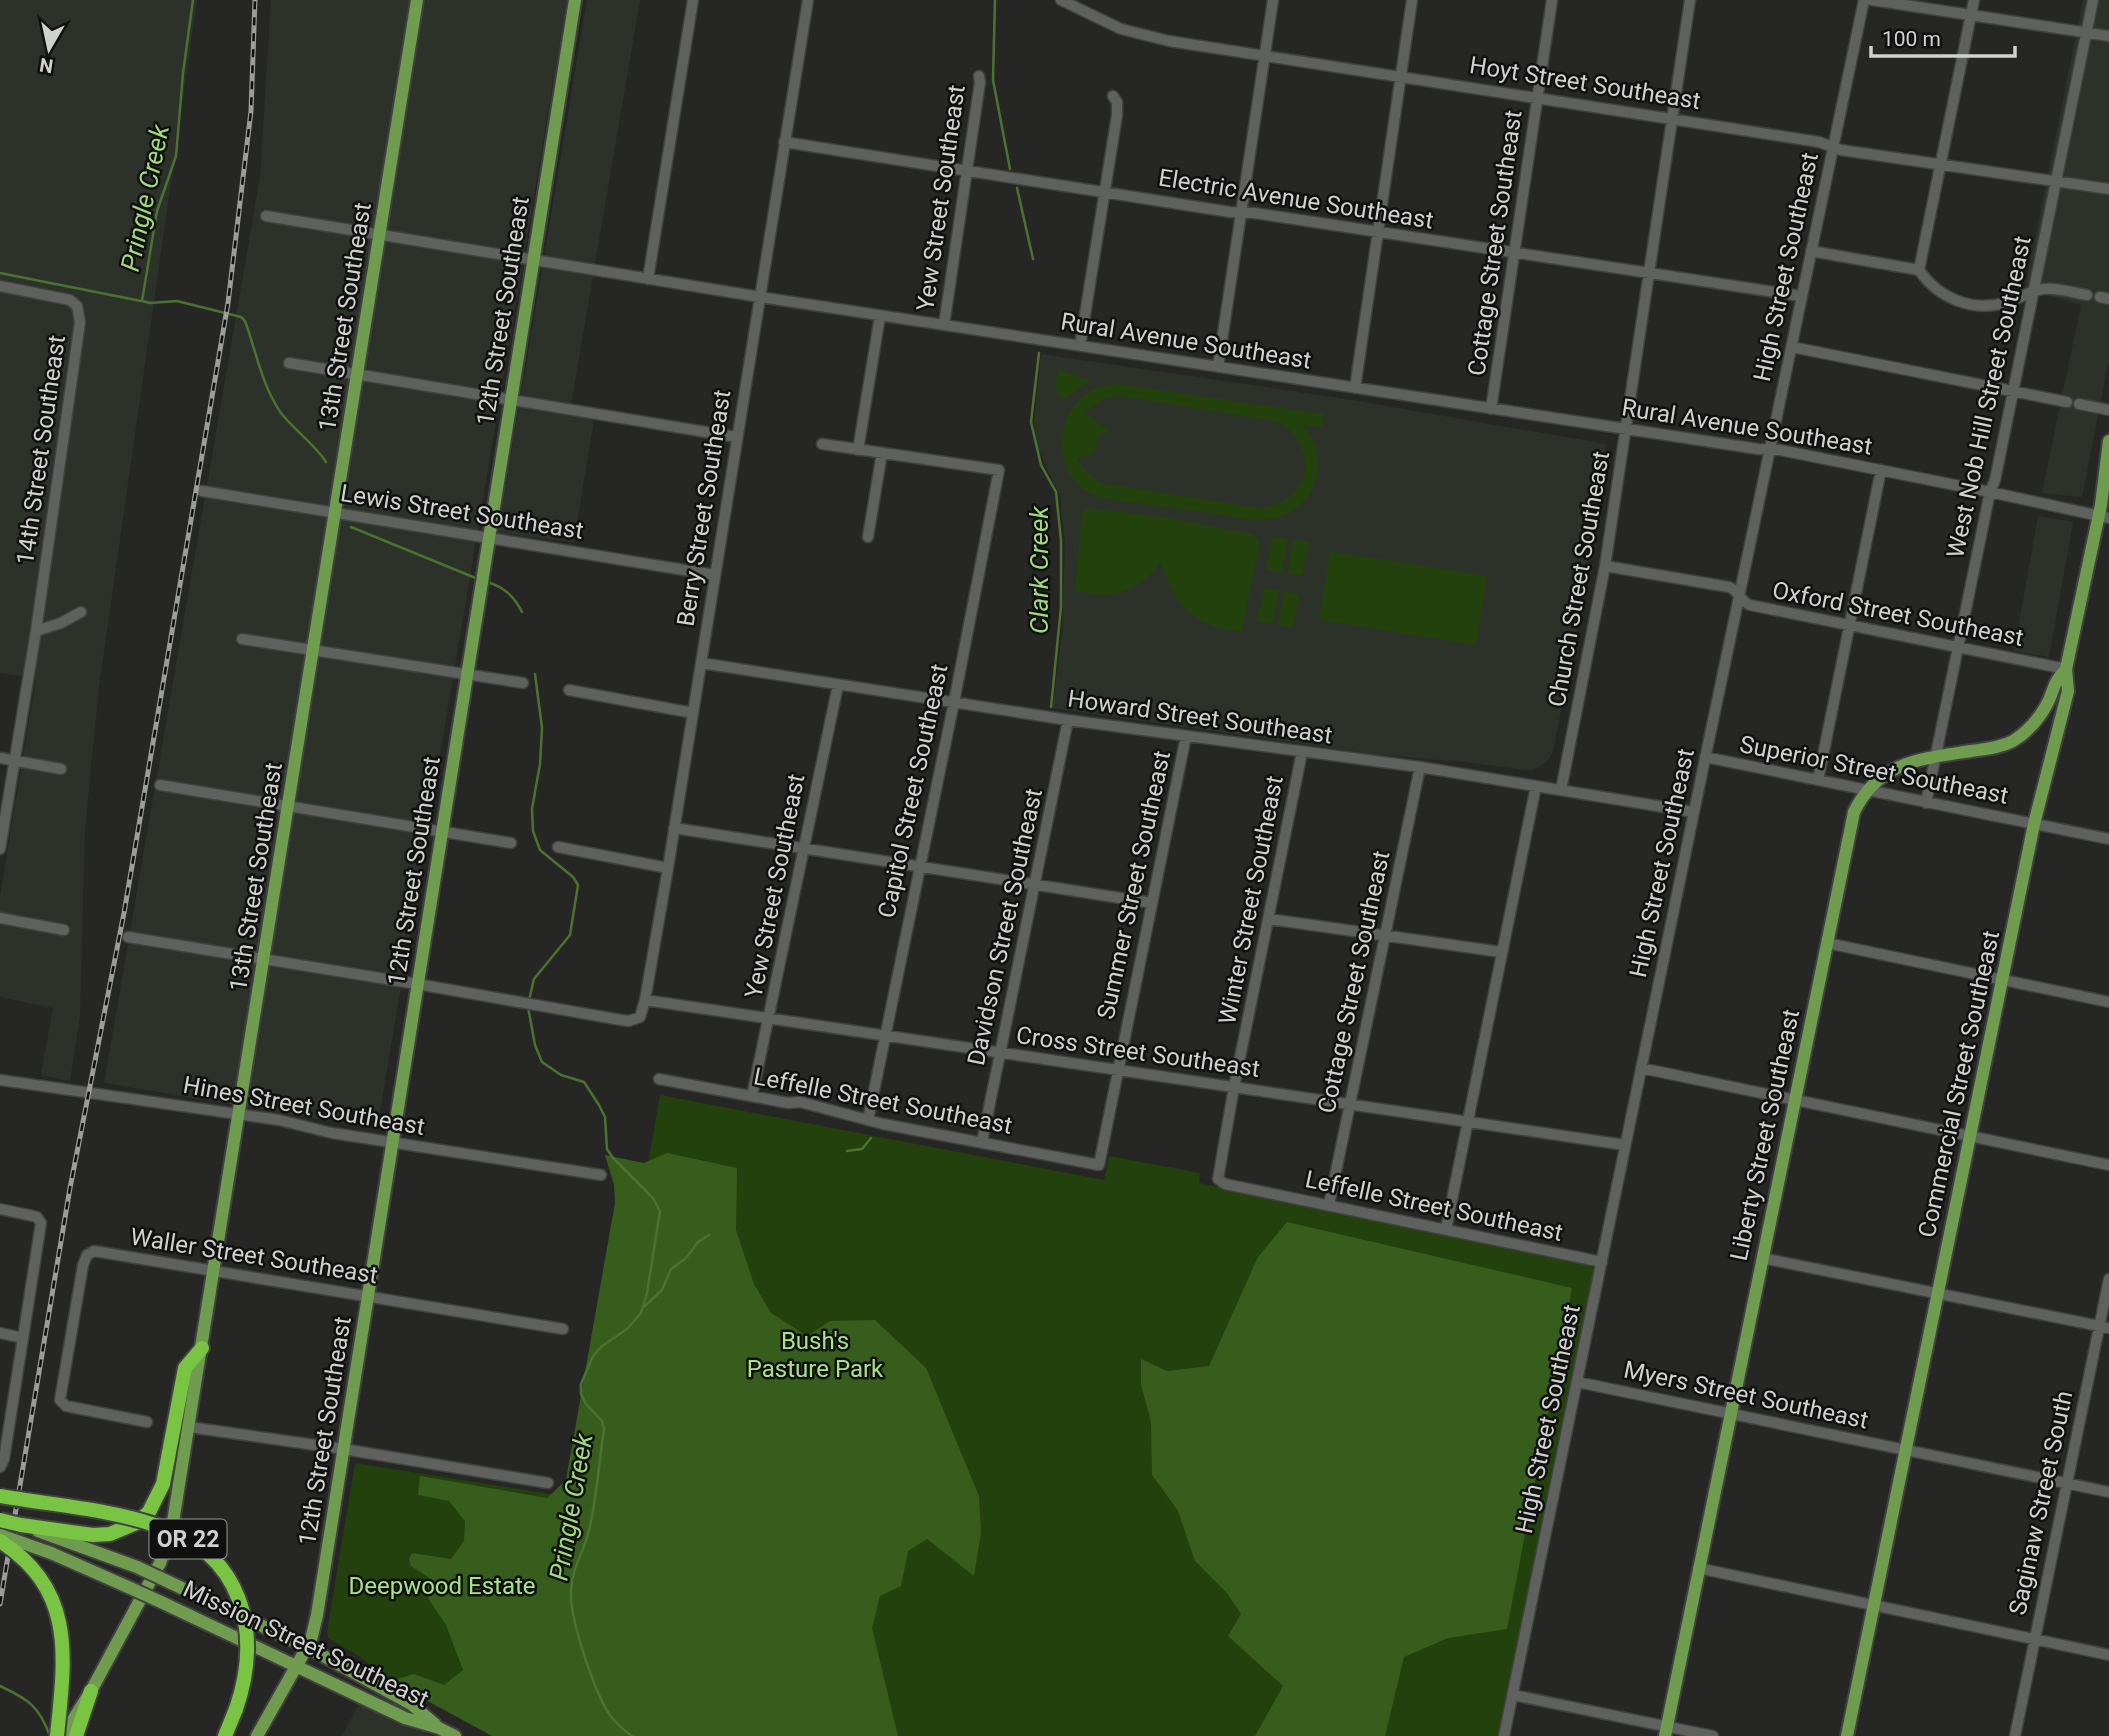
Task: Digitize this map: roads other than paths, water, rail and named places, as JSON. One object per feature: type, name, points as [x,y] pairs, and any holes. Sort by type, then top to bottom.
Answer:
[{"type":"highway","points":[[0,1520],[56,1534],[110,1534],[136,1524],[149,1512],[158,1498],[185,1368],[202,1348]]},
{"type":"highway","name":"OR 22","points":[[0,1496],[153,1524],[180,1535],[211,1556],[231,1581],[247,1627],[247,1666],[236,1709],[225,1736]]},
{"type":"highway","points":[[0,1541],[33,1566],[56,1605],[62,1632],[65,1735]]},
{"type":"highway","points":[[65,1735],[91,1691]]},
{"type":"main road","name":"13th Street Southeast","points":[[91,1691],[160,1563],[167,1543],[202,1348],[417,0]]},
{"type":"main road","name":"12th Street Southeast","points":[[257,1736],[313,1635],[317,1615],[575,0]]},
{"type":"main road","name":"Commercial Street Southeast","points":[[1847,1736],[2034,824],[2068,691],[2066,669],[2104,517],[2109,441]]},
{"type":"main road","name":"Liberty Street Southeast","points":[[1666,1731],[1854,812],[1860,799],[1889,771],[1909,761],[1995,748],[2013,741],[2034,722],[2047,705],[2055,681],[2066,669]]},
{"type":"main road","name":"Mission Street Southeast","points":[[56,1534],[137,1567],[307,1647],[411,1704],[437,1732]]},
{"type":"main road","name":"Mission Street Southeast","points":[[0,1535],[51,1553],[128,1587],[405,1718],[437,1732],[455,1736]]},
{"type":"street","points":[[648,279],[693,0]]},
{"type":"street","name":"Berry Street Southeast","points":[[417,984],[621,1020],[636,1020],[640,1017],[668,868],[808,0]]},
{"type":"street","name":"Hoyt Street Southeast","points":[[1061,0],[1091,16],[1142,35],[1264,56],[1674,117],[1940,164],[2109,189]]},
{"type":"street","points":[[1218,367],[1273,0]]},
{"type":"street","points":[[1355,387],[1412,0]]},
{"type":"street","name":"Cottage Street Southeast","points":[[1491,409],[1552,0]]},
{"type":"street","name":"Church Street Southeast","points":[[1561,790],[1605,566],[1690,0]]},
{"type":"street","name":"High Street Southeast","points":[[1504,1736],[1864,0]]},
{"type":"street","points":[[1872,0],[2109,36]]},
{"type":"street","points":[[1919,270],[1974,0]]},
{"type":"street","name":"West Nob Hill Street Southeast","points":[[1926,803],[2093,0]]},
{"type":"street","name":"Yew Street Southeast","points":[[944,325],[969,170],[979,76]]},
{"type":"street","points":[[1080,346],[1117,115],[1117,102],[1113,96]]},
{"type":"street","name":"Electric Avenue Southeast","points":[[784,142],[1230,212],[1801,296]]},
{"type":"street","name":"Rural Avenue Southeast","points":[[266,216],[760,298],[1769,450],[1881,470],[2104,517]]},
{"type":"street","points":[[1811,251],[1919,270],[1934,288],[1964,303],[1996,305],[2045,288],[2087,295]]},
{"type":"street","name":"14th Street Southeast","points":[[0,286],[70,299],[77,306],[80,322],[36,631],[0,849]]},
{"type":"street","name":"Yew Street Southeast","points":[[858,450],[880,316]]},
{"type":"street","points":[[1792,347],[2067,402]]},
{"type":"street","points":[[289,363],[736,437]]},
{"type":"street","points":[[2079,404],[2109,410]]},
{"type":"street","points":[[822,444],[882,453],[868,537]]},
{"type":"street","name":"Capitol Street Southeast","points":[[869,1120],[999,470],[882,453]]},
{"type":"street","points":[[1818,780],[1881,470]]},
{"type":"street","name":"Lewis Street Southeast","points":[[202,491],[715,575]]},
{"type":"street","name":"Oxford Street Southeast","points":[[1605,566],[1733,588],[1751,606],[2066,669]]},
{"type":"street","points":[[36,631],[61,624],[81,612]]},
{"type":"street","points":[[242,639],[523,683]]},
{"type":"street","name":"Howard Street Southeast","points":[[701,663],[1068,720],[1420,767],[1694,812]]},
{"type":"street","name":"Yew Street Southeast","points":[[752,1096],[838,685]]},
{"type":"street","points":[[569,690],[693,713]]},
{"type":"street","name":"Davidson Street Southeast","points":[[982,1142],[1068,720]]},
{"type":"street","name":"Summer Street Southeast","points":[[1099,1165],[1186,736]]},
{"type":"street","name":"Winter Street Southeast","points":[[1218,1179],[1302,752]]},
{"type":"street","name":"Superior Street Southeast","points":[[1705,757],[2109,839]]},
{"type":"street","points":[[0,758],[61,769]]},
{"type":"street","name":"Cottage Street Southeast","points":[[1329,1205],[1420,767]]},
{"type":"street","points":[[160,785],[511,843]]},
{"type":"street","points":[[1446,1229],[1536,786]]},
{"type":"street","points":[[674,828],[1152,902]]},
{"type":"street","points":[[558,847],[668,868]]},
{"type":"street","points":[[0,918],[64,930]]},
{"type":"street","points":[[1269,919],[1501,952]]},
{"type":"street","points":[[128,937],[417,984]]},
{"type":"street","points":[[1826,943],[2109,1002]]},
{"type":"street","name":"Cross Street Southeast","points":[[645,1000],[1625,1145]]},
{"type":"street","points":[[1642,1068],[2109,1165]]},
{"type":"street","name":"Leffelle Street Southeast","points":[[659,1079],[788,1103],[800,1102],[869,1120],[1099,1165]]},
{"type":"street","name":"Hines Street Southeast","points":[[0,1080],[239,1114],[391,1143],[601,1175]]},
{"type":"street","name":"Leffelle Street Southeast","points":[[1218,1179],[1224,1184],[1602,1262]]},
{"type":"street","points":[[0,1209],[33,1216],[39,1220],[41,1227],[4,1459],[0,1467]]},
{"type":"street","name":"Waller Street Southeast","points":[[148,1422],[71,1407],[62,1402],[60,1397],[83,1265],[90,1252],[214,1270],[563,1329]]},
{"type":"street","points":[[1762,1258],[2104,1327]]},
{"type":"street","name":"Saginaw Street South","points":[[2015,1736],[2066,1483],[2104,1327],[2109,1279]]},
{"type":"street","points":[[0,1333],[23,1338]]},
{"type":"street","name":"Myers Street Southeast","points":[[1577,1382],[2109,1492]]},
{"type":"street","points":[[189,1427],[275,1441],[343,1448],[548,1483]]},
{"type":"street","points":[[1698,1568],[2109,1654]]},
{"type":"street","points":[[1513,1695],[1666,1731],[1713,1736]]},
{"type":"waterway","name":"Pringle Creek","points":[[193,0],[176,156],[157,211],[142,301],[177,301],[241,317],[245,321],[274,403],[326,462]]},
{"type":"waterway","name":"Clark Creek","points":[[995,0],[993,80],[1010,169]]},
{"type":"waterway","name":"Clark Creek","points":[[1017,188],[1033,259]]},
{"type":"waterway","points":[[0,273],[141,301]]},
{"type":"waterway","name":"Clark Creek","points":[[1039,353],[1031,422],[1041,465],[1056,492],[1061,540],[1061,607],[1051,707]]},
{"type":"waterway","name":"Pringle Creek","points":[[351,527],[478,579]]},
{"type":"waterway","name":"Pringle Creek","points":[[487,582],[508,593],[522,612]]},
{"type":"waterway","name":"Pringle Creek","points":[[529,1000],[534,979],[570,935],[578,885],[573,877],[540,850],[533,831],[532,809],[540,764],[542,728],[535,674]]},
{"type":"waterway","name":"Pringle Creek","points":[[528,1007],[535,1045],[542,1062],[561,1075],[584,1082],[605,1117],[607,1149],[653,1198],[660,1211],[647,1293],[641,1313],[628,1328],[593,1356],[581,1384],[581,1394],[586,1404],[602,1421],[604,1429],[592,1518],[571,1591],[574,1619],[591,1676],[606,1708],[612,1718],[632,1736]]},
{"type":"waterway","name":"Clark Creek","points":[[847,1151],[862,1149],[871,1138]]},
{"type":"waterway","name":"Clark Creek","points":[[645,1306],[662,1290],[671,1269],[686,1258],[698,1242],[709,1235]]},
{"type":"waterway","points":[[0,1686],[18,1695],[37,1710],[50,1736]]},
{"type":"railway","points":[[0,1604],[70,1188],[124,913],[228,303],[251,111],[255,0]]},
{"type":"park label","name":"Bush's Pasture Park","points":[[815,1355]]},
{"type":"park label","name":"Deepwood Estate","points":[[442,1586]]}]
